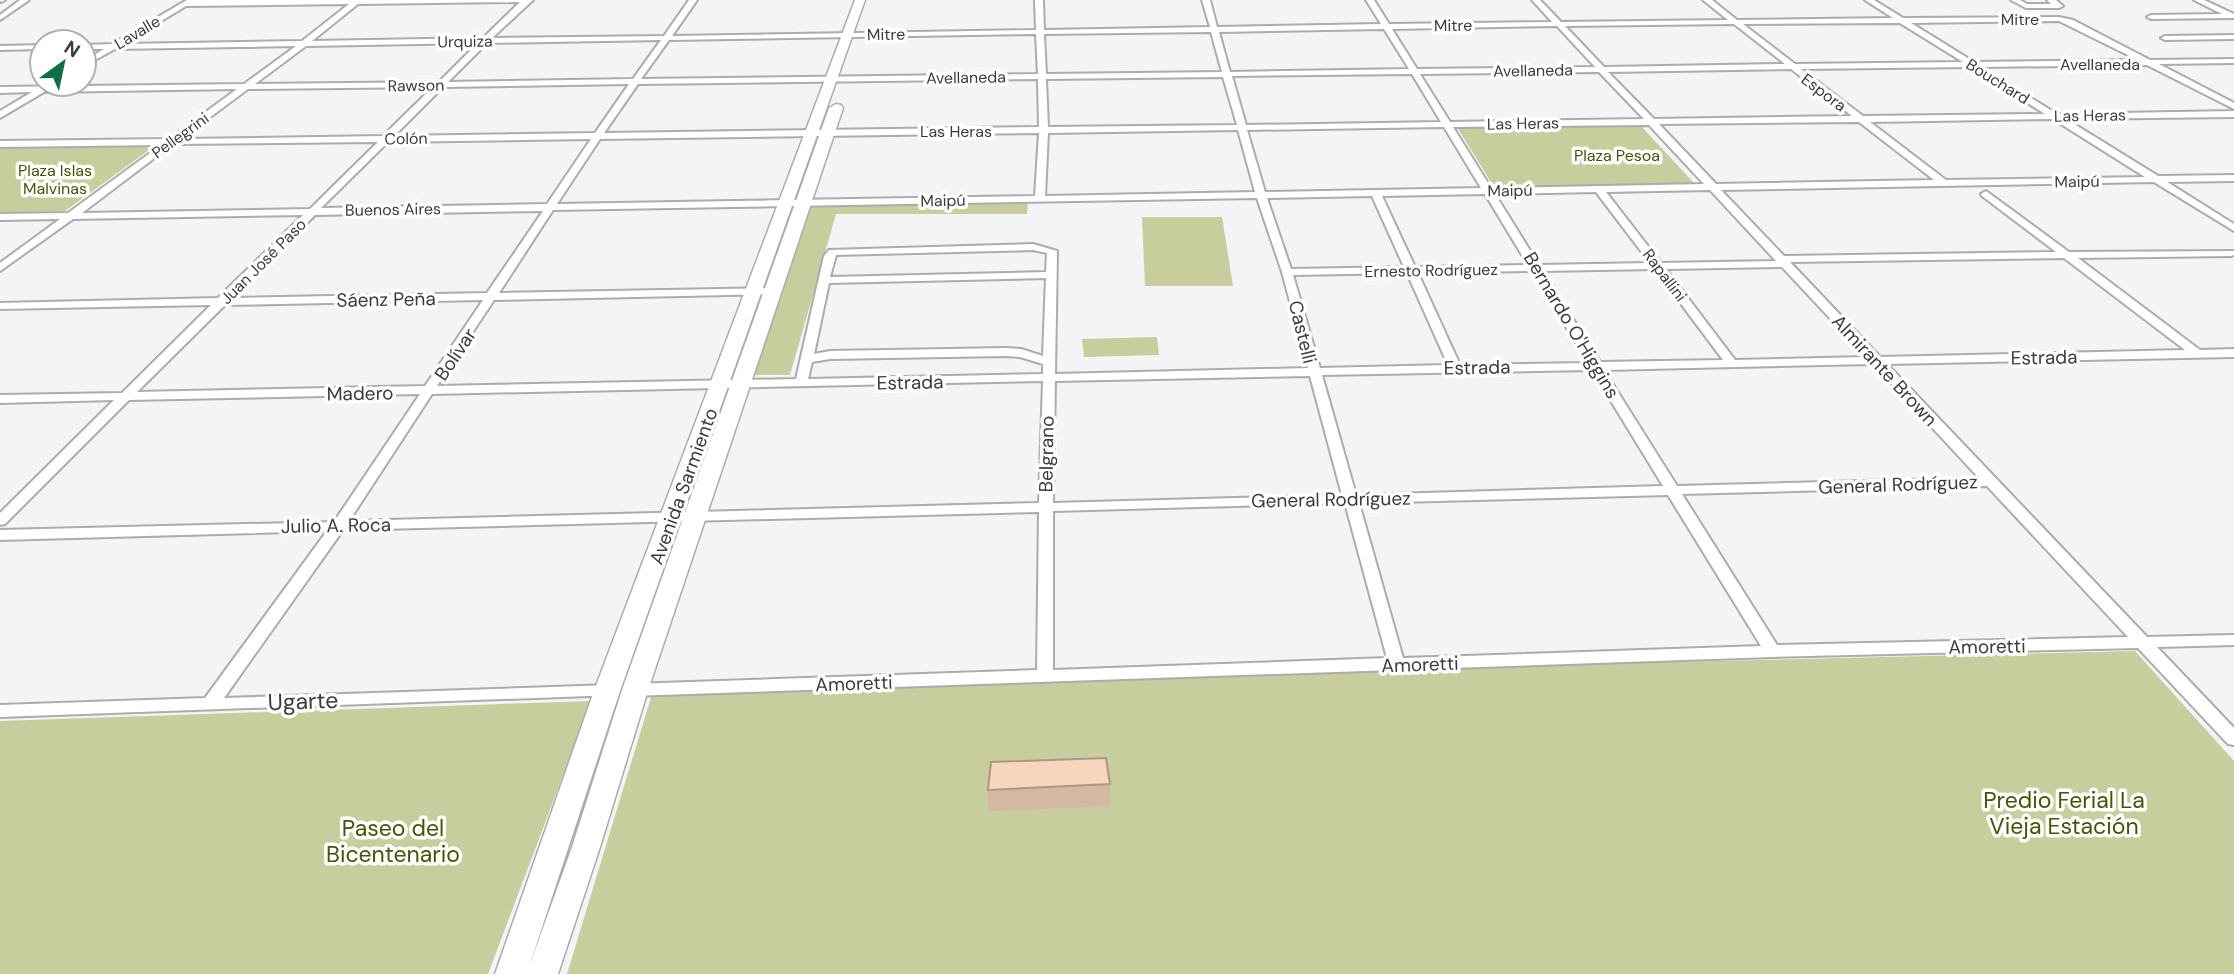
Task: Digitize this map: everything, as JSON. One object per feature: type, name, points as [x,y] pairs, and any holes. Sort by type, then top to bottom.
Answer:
[{"type":"main road","name":"Avenida Sarmiento","points":[[511,974],[621,690],[693,518],[740,385],[764,291],[854,35],[860,0]]},
{"type":"main road","name":"Avenida Sarmiento","points":[[854,35],[873,0]]},
{"type":"main road","name":"Avenida Sarmiento","points":[[542,974],[671,519],[720,385],[764,291]]},
{"type":"street","points":[[0,18],[25,0]]},
{"type":"street","name":"Juan José Paso","points":[[0,521],[526,0]]},
{"type":"street","points":[[187,2],[532,0]]},
{"type":"street","name":"Bolívar","points":[[210,704],[339,525],[493,297],[598,135],[693,0]]},
{"type":"street","points":[[1039,0],[1044,130],[1040,198]]},
{"type":"street","name":"Castelli","points":[[1206,0],[1261,195],[1287,272],[1312,370],[1397,665]]},
{"type":"street","name":"Bernardo O'Higgins","points":[[1370,0],[1445,124],[1538,268],[1772,651]]},
{"type":"street","name":"Almirante Brown","points":[[1536,0],[2234,739]]},
{"type":"street","name":"Espora","points":[[1707,0],[1942,182]]},
{"type":"street","name":"Bouchard","points":[[1869,0],[2234,228]]},
{"type":"street","points":[[2015,0],[2026,6],[2059,6],[2051,0]]},
{"type":"street","points":[[2198,0],[2233,16]]},
{"type":"street","name":"Pellegrini","points":[[0,268],[358,1]]},
{"type":"street","name":"Lavalle","points":[[98,55],[187,2]]},
{"type":"street","points":[[2151,17],[2233,16]]},
{"type":"street","name":"Mitre","points":[[854,35],[2059,19],[2151,63]]},
{"type":"street","name":"Urquiza","points":[[98,47],[854,35]]},
{"type":"street","points":[[2165,38],[2234,37]]},
{"type":"street","points":[[0,48],[28,47]]},
{"type":"street","name":"Avellaneda","points":[[839,79],[2234,61]]},
{"type":"street","points":[[2151,63],[2234,106]]},
{"type":"street","name":"Rawson","points":[[98,89],[839,79]]},
{"type":"street","name":"Rawson","points":[[0,90],[28,90]]},
{"type":"street","points":[[0,115],[29,98]]},
{"type":"street","name":"Las Heras","points":[[820,132],[2234,114]]},
{"type":"street","name":"Colón","points":[[0,144],[820,132]]},
{"type":"street","name":"Maipú","points":[[795,203],[2234,178]]},
{"type":"street","name":"Rapallini","points":[[1599,188],[1731,362]]},
{"type":"street","points":[[1376,193],[1455,368]]},
{"type":"street","points":[[1986,194],[2196,354]]},
{"type":"street","name":"Buenos Aires","points":[[0,217],[795,203]]},
{"type":"street","name":"Belgrano","points":[[823,280],[828,256],[833,252],[1033,247],[1052,251],[1045,677]]},
{"type":"street","name":"Ernesto Rodríguez","points":[[1287,272],[2231,253]]},
{"type":"street","points":[[801,384],[823,280],[1053,275]]},
{"type":"street","name":"Sáenz Peña","points":[[0,306],[764,291]]},
{"type":"street","points":[[806,359],[830,355],[1006,352],[1021,353],[1049,362]]},
{"type":"street","name":"Estrada","points":[[720,385],[1048,379],[1312,370],[2234,353]]},
{"type":"street","name":"Madero","points":[[0,399],[720,385]]},
{"type":"street","name":"General Rodríguez","points":[[671,519],[1046,506],[1991,482]]},
{"type":"street","name":"Julio A. Roca","points":[[0,535],[671,519]]},
{"type":"street","name":"Amoretti","points":[[621,690],[1772,651],[2234,640]]},
{"type":"street","name":"Ugarte","points":[[0,711],[621,690]]},
{"type":"green space","name":"Plaza Pesoa","points":[[1640,125],[1694,183],[1494,187],[1457,127]]},
{"type":"green space","name":"Plaza Islas Malvinas","points":[[156,145],[65,211],[0,213],[0,146]]},
{"type":"green space","points":[[1028,201],[1027,214],[836,214],[790,375],[750,375],[808,204]]},
{"type":"green space","points":[[1142,217],[1222,217],[1233,286],[1145,286]]},
{"type":"green space","points":[[1157,337],[1159,355],[1084,357],[1082,339]]},
{"type":"green space","name":"Predio Ferial La Vieja Estación","points":[[2135,651],[2234,761],[2234,974],[567,974],[652,694],[1045,677]]},
{"type":"green space","name":"Paseo del Bicentenario","points":[[591,701],[488,974],[0,974],[0,721]]},
{"type":"building","points":[[1106,758],[1110,784],[988,790],[991,762]]}]
